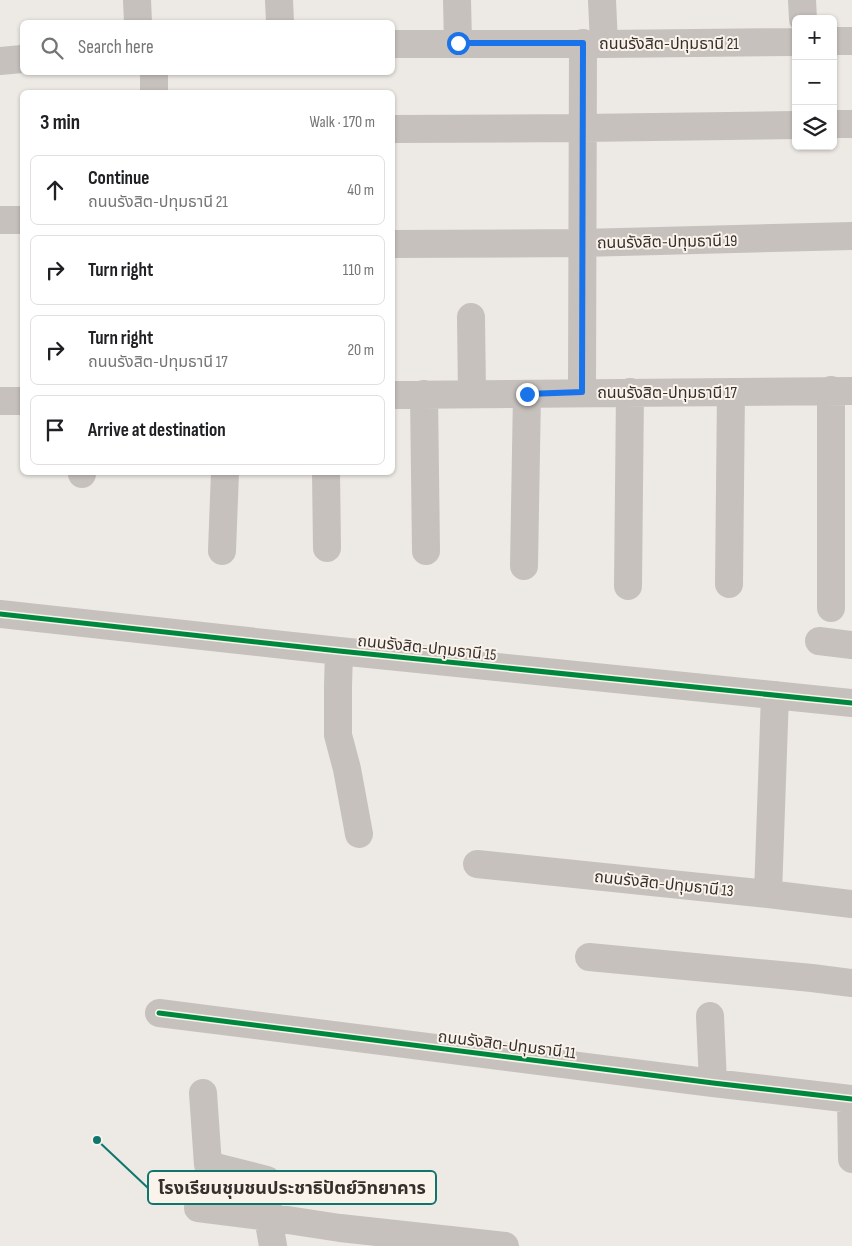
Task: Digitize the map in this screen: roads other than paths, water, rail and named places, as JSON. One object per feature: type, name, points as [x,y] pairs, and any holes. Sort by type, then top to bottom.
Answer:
[{"type":"street","points":[[138,0],[138,20]]},
{"type":"street","points":[[279,0],[280,20]]},
{"type":"street","points":[[457,0],[458,43]]},
{"type":"street","points":[[582,392],[582,128],[593,44],[602,0]]},
{"type":"street","points":[[802,0],[803,15]]},
{"type":"street","points":[[837,41],[852,41]]},
{"type":"street","name":"ถนนรังสิต-ปทุมธานี 21","points":[[395,44],[792,42]]},
{"type":"street","points":[[0,61],[20,59]]},
{"type":"street","points":[[154,75],[154,90]]},
{"type":"street","points":[[837,124],[852,124]]},
{"type":"street","points":[[395,129],[792,125]]},
{"type":"street","points":[[0,220],[20,220]]},
{"type":"street","name":"ถนนรังสิต-ปทุมธานี 19","points":[[395,244],[582,243],[852,236]]},
{"type":"street","points":[[471,317],[472,394]]},
{"type":"street","points":[[831,608],[842,390]]},
{"type":"street","name":"ถนนรังสิต-ปทุมธานี 17","points":[[395,395],[842,390]]},
{"type":"street","points":[[628,586],[630,392]]},
{"type":"street","points":[[729,584],[731,392]]},
{"type":"street","points":[[424,394],[426,550]]},
{"type":"street","points":[[524,566],[527,394]]},
{"type":"street","points":[[0,401],[20,401]]},
{"type":"street","points":[[222,551],[225,475]]},
{"type":"street","points":[[326,475],[327,548]]},
{"type":"street","name":"ถนนรังสิต-ปทุมธานี 15","points":[[0,614],[339,651],[852,703]]},
{"type":"street","points":[[819,641],[852,645]]},
{"type":"street","points":[[339,651],[338,735],[347,769],[359,834]]},
{"type":"street","points":[[768,894],[775,695]]},
{"type":"street","name":"ถนนรังสิต-ปทุมธานี 13","points":[[477,864],[852,904]]},
{"type":"street","points":[[589,957],[852,983]]},
{"type":"street","name":"ถนนรังสิต-ปทุมธานี 11","points":[[159,1013],[852,1099]]},
{"type":"street","points":[[710,1016],[713,1083]]},
{"type":"street","points":[[203,1093],[208,1165],[267,1180],[268,1217],[273,1246]]},
{"type":"street","points":[[852,1099],[852,1159]]},
{"type":"street","points":[[198,1208],[340,1228],[505,1246]]},
{"type":"place","name":"โรงเรียนชุมชนประชาธิปัตย์วิทยาคาร","points":[[97,1140]]}]
